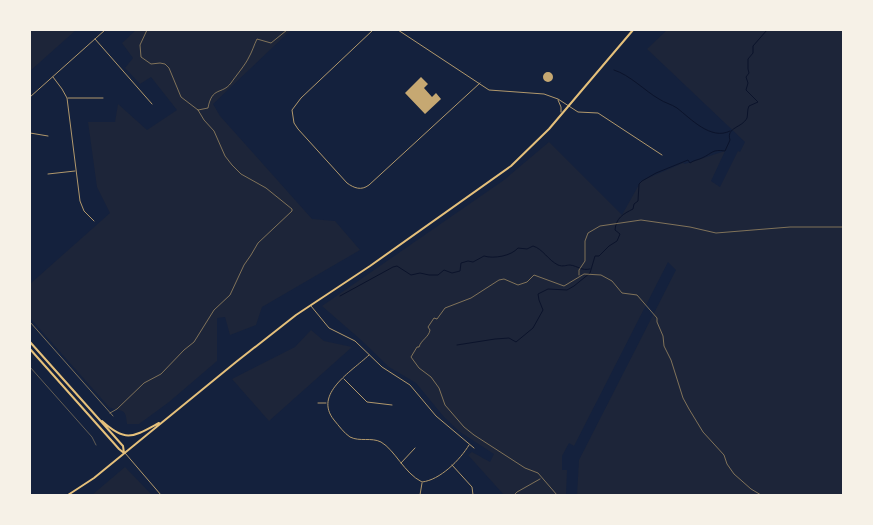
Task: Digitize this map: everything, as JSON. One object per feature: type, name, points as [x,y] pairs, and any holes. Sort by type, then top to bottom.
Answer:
[{"type":"main road","points":[[68,495],[94,478],[235,363],[311,306],[503,172],[535,144],[633,30]]},
{"type":"main road","points":[[30,342],[123,446],[124,453]]},
{"type":"main road","points":[[30,349],[124,453]]},
{"type":"main road","points":[[92,412],[114,432],[124,436],[139,434],[164,421]]},
{"type":"street","points":[[30,97],[105,30]]},
{"type":"street","points":[[373,30],[301,98],[292,110],[294,123],[298,129],[347,183],[352,186],[360,189],[369,185],[480,83]]},
{"type":"street","points":[[398,30],[493,91],[538,94],[558,99],[578,112],[598,113],[662,155]]},
{"type":"street","points":[[95,39],[152,104]]},
{"type":"street","points":[[52,77],[67,98],[82,208],[94,221]]},
{"type":"street","points":[[67,98],[103,98]]},
{"type":"street","points":[[558,99],[561,107],[560,116]]},
{"type":"street","points":[[30,133],[48,136]]},
{"type":"street","points":[[48,174],[76,171]]},
{"type":"street","points":[[311,306],[325,324],[355,341],[389,373],[410,385],[436,416],[474,448]]},
{"type":"street","points":[[369,355],[330,392],[327,403],[330,416],[345,432],[357,439],[381,442],[413,476],[422,482],[436,478],[452,465],[469,445]]},
{"type":"street","points":[[344,378],[367,402],[392,405]]},
{"type":"street","points":[[318,403],[327,403]]},
{"type":"street","points":[[400,463],[415,448]]},
{"type":"street","points":[[124,453],[161,495]]},
{"type":"street","points":[[452,465],[470,485],[473,495]]},
{"type":"street","points":[[420,495],[422,482]]},
{"type":"lane","points":[[30,367],[92,437],[96,445]]},
{"type":"path","points":[[110,413],[134,391],[161,374],[194,342],[214,310],[230,295],[244,265],[258,243],[292,211],[266,188],[241,174],[232,165],[225,156],[214,131],[198,110],[181,96],[169,68],[160,63],[151,64],[141,57],[140,44],[147,30]]},
{"type":"path","points":[[198,110],[208,108],[209,101],[215,92],[227,88],[249,57],[256,39],[271,43],[287,30]]},
{"type":"path","points":[[578,277],[578,270],[585,261],[585,241],[587,236],[600,226],[642,220],[716,233],[790,226],[843,228]]},
{"type":"path","points":[[557,495],[541,479],[538,473],[525,468],[464,427],[445,405],[439,388],[431,377],[419,368],[411,357],[417,346],[419,347],[420,343],[429,334],[430,330],[428,327],[434,318],[437,319],[445,308],[471,298],[498,280],[504,279],[518,285],[527,282],[534,275],[564,286],[584,274],[601,274],[612,280],[622,293],[637,294],[657,318],[664,346],[671,360],[683,398],[703,432],[724,455],[727,464],[734,474],[761,495]]},
{"type":"path","points":[[30,322],[113,416]]},
{"type":"path","points":[[514,495],[541,479]]},
{"type":"shaded area","points":[[30,30],[76,30],[30,71]]},
{"type":"shaded area","points":[[136,30],[291,30],[213,104],[220,116],[312,219],[335,221],[360,250],[262,307],[256,325],[230,335],[225,317],[217,318],[217,361],[169,402],[139,424],[127,424],[124,412],[109,407],[30,318],[30,284],[110,213],[97,187],[88,122],[115,122],[118,104],[147,130],[177,110],[151,77],[140,84],[125,68],[133,58],[122,43]]},
{"type":"shaded area","points":[[667,30],[843,30],[843,495],[577,495],[579,460],[676,270],[668,262],[574,446],[569,443],[562,456],[562,470],[567,470],[566,495],[504,495],[468,455],[472,452],[490,462],[494,454],[460,432],[444,417],[416,383],[389,367],[322,306],[504,180],[549,142],[622,215],[641,181],[683,163],[685,164],[725,151],[711,181],[720,187],[738,151],[740,152],[745,142],[647,49]]},
{"type":"shaded area","points":[[311,330],[324,341],[352,347],[269,421],[232,379],[295,347]]},
{"type":"shaded area","points":[[125,467],[152,495],[92,495]]},
{"type":"building","points":[[548,72],[553,77],[548,82],[543,77]]},
{"type":"building","points":[[421,77],[428,84],[424,88],[432,97],[436,93],[441,99],[425,114],[405,93]]},
{"type":"waterway","points":[[457,345],[509,338],[516,342],[533,328],[543,310],[538,294],[548,289],[567,290],[574,286],[590,273],[595,256],[599,256],[617,241],[620,234],[615,230],[618,219],[633,209],[634,204],[638,201],[639,184],[642,181],[688,160],[690,163],[715,151],[725,151],[730,140],[730,132],[745,121],[749,106],[758,102],[746,90],[748,83],[746,77],[749,73],[748,59],[753,53],[753,46],[767,30]]},
{"type":"waterway","points":[[614,70],[620,72],[654,96],[677,108],[708,131],[716,133],[730,131]]},
{"type":"waterway","points":[[340,296],[393,267],[397,266],[411,275],[420,273],[438,275],[444,270],[452,273],[460,271],[461,263],[473,262],[484,256],[502,256],[518,248],[527,249],[533,246],[558,265],[590,269]]}]
